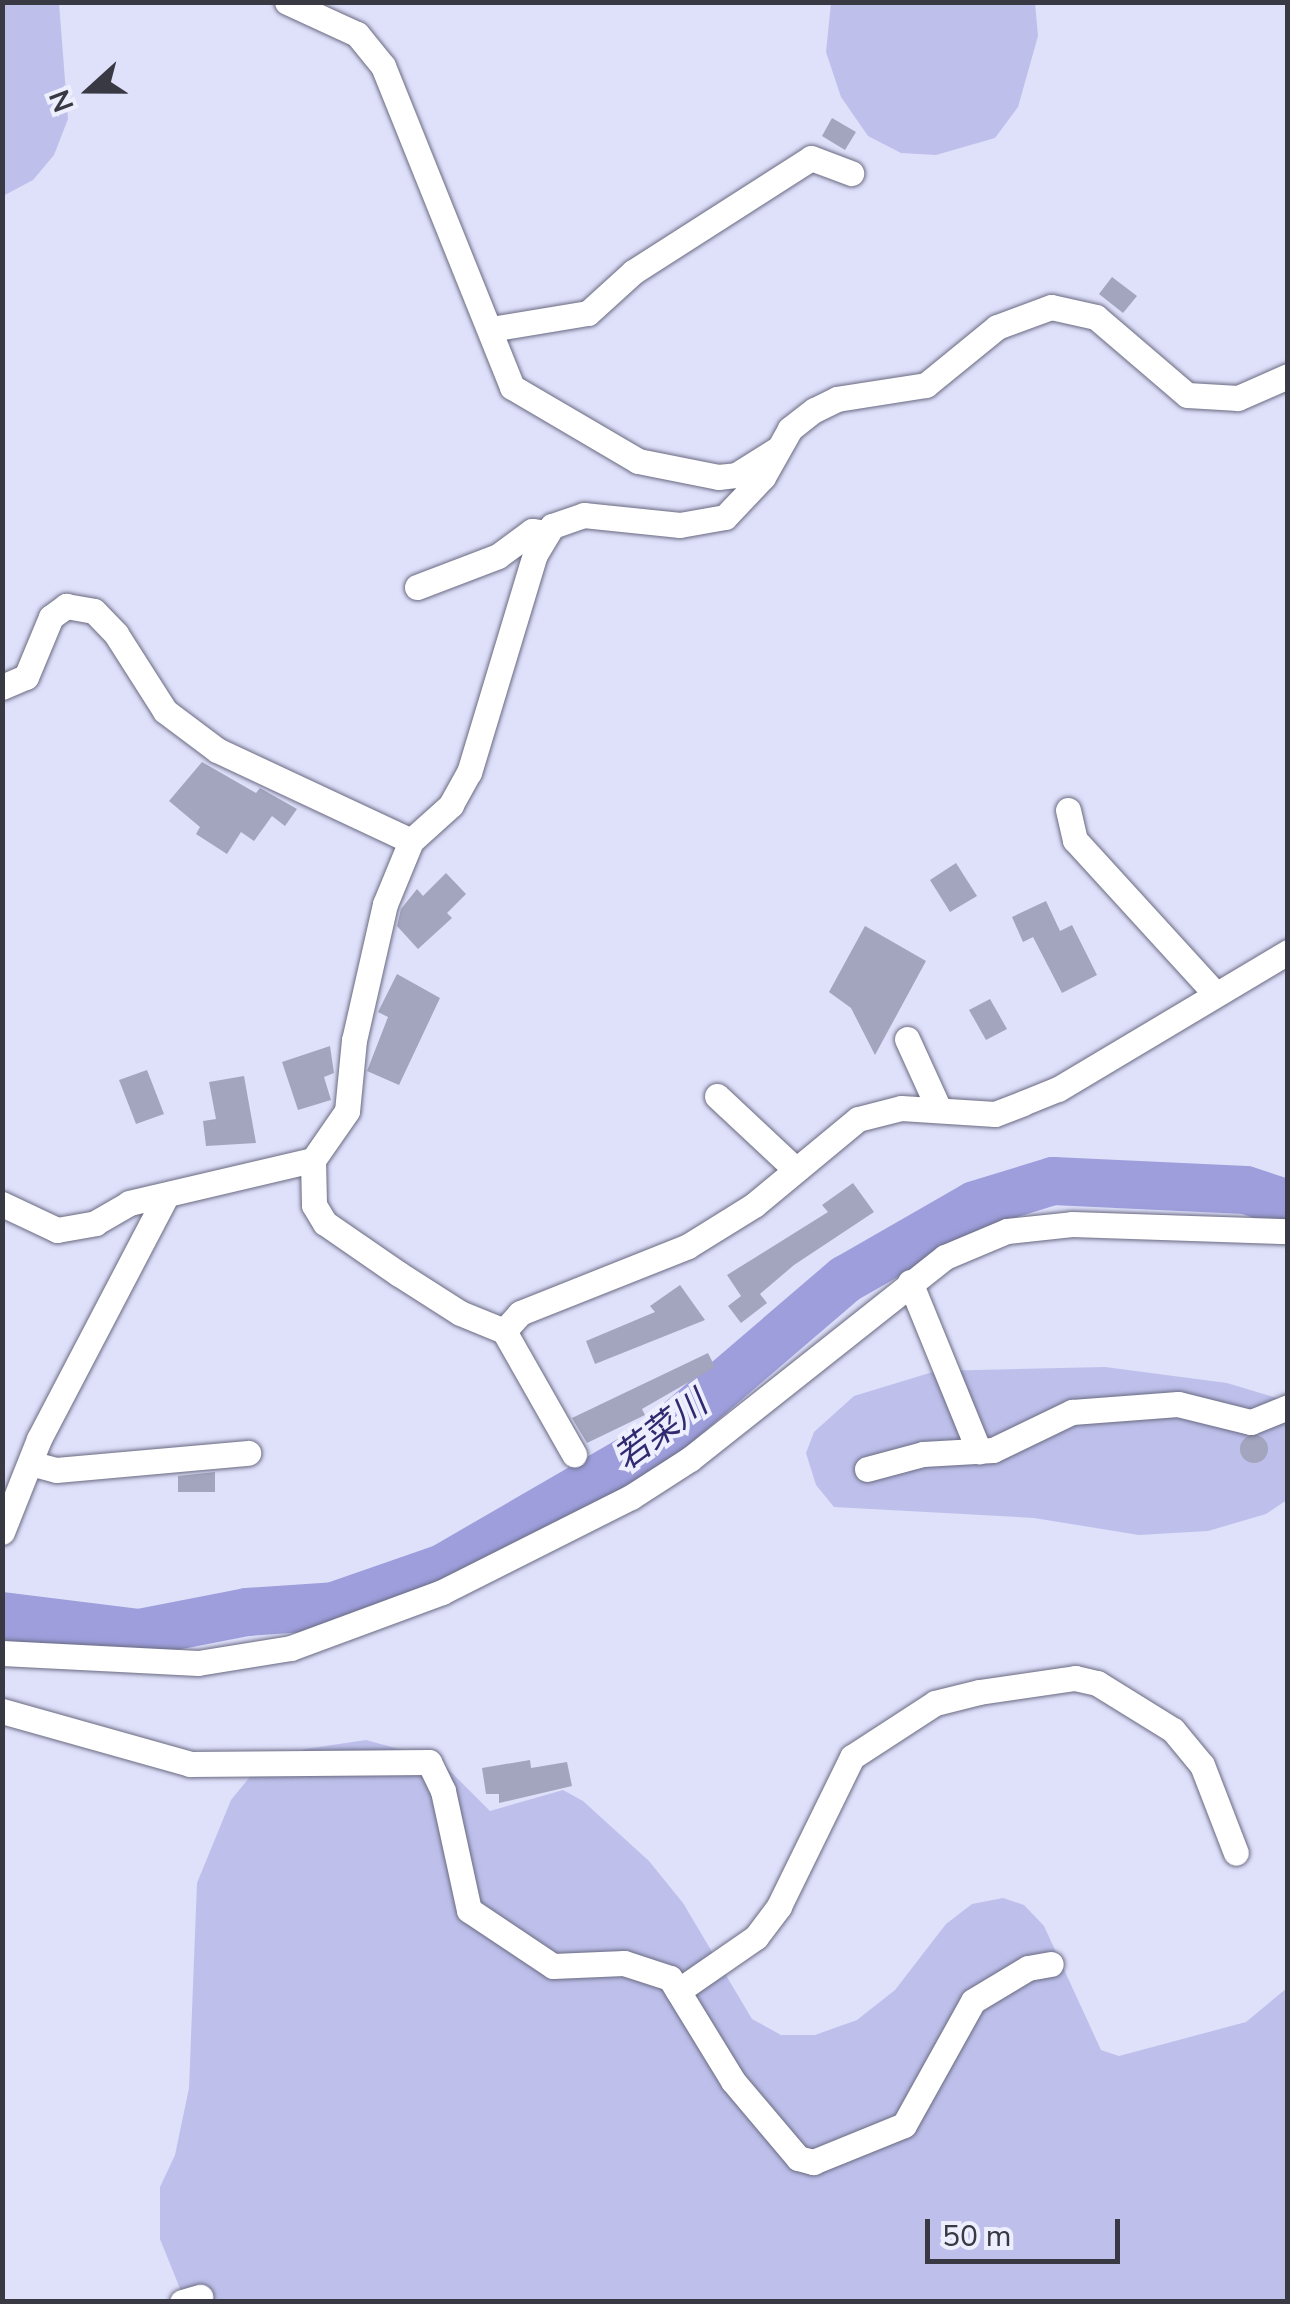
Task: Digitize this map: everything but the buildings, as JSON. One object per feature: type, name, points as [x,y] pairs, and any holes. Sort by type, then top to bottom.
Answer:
[{"type":"street","points":[[287,2],[358,34],[383,66],[512,388],[638,461],[718,477],[736,475],[776,450]]},
{"type":"street","points":[[491,329],[588,314],[632,272],[810,158],[851,173]]},
{"type":"street","points":[[574,1454],[504,1330],[460,1313],[325,1223],[310,1184],[313,1160],[346,1111],[373,950],[412,840],[451,805],[469,772],[546,533],[561,520],[584,515],[680,526],[725,517],[763,477],[790,430],[837,398],[926,385],[997,326],[1051,307],[1096,318],[1187,395],[1238,398],[1288,376]]},
{"type":"street","points":[[417,587],[498,556],[532,531],[546,533]]},
{"type":"street","points":[[2,688],[26,678],[50,617],[66,606],[94,610],[116,634],[165,711],[216,750],[412,840]]},
{"type":"street","points":[[1068,810],[1076,840],[1213,991]]},
{"type":"street","points":[[504,1330],[520,1313],[688,1246],[754,1205],[858,1120],[938,1107],[995,1114],[1058,1089],[1213,991],[1288,952]]},
{"type":"street","points":[[907,1039],[938,1107]]},
{"type":"street","points":[[718,1096],[796,1169]]},
{"type":"street","points":[[2,1204],[57,1230],[95,1222],[129,1202],[313,1160]]},
{"type":"street","points":[[2,1532],[30,1464],[166,1196]]},
{"type":"street","points":[[2,1653],[198,1662],[291,1648],[442,1592],[631,1497],[690,1460],[944,1257],[1008,1231],[1072,1224],[1288,1231]]},
{"type":"street","points":[[910,1282],[980,1451]]},
{"type":"street","points":[[867,1469],[924,1454],[980,1451],[1014,1443],[1072,1412],[1178,1404],[1251,1422],[1288,1407]]},
{"type":"street","points":[[30,1464],[56,1470],[248,1453]]},
{"type":"street","points":[[678,1990],[756,1936],[779,1906],[852,1757],[936,1703],[980,1692],[1074,1678],[1097,1683],[1134,1705],[1173,1730],[1202,1766],[1236,1852]]},
{"type":"street","points":[[2,1711],[190,1764],[429,1762],[443,1791],[469,1910],[553,1966],[652,1967],[678,1990],[774,2136],[798,2158],[813,2162],[904,2125],[973,2001],[1028,1968],[1051,1964]]},
{"type":"shaded area","points":[[3,2],[59,3],[68,119],[54,155],[33,180],[3,196]]},
{"type":"shaded area","points":[[831,3],[1035,3],[1038,36],[1018,107],[995,138],[936,155],[901,153],[868,136],[841,97],[826,52]]},
{"type":"shaded area","points":[[1105,1367],[1227,1383],[1287,1401],[1287,1500],[1266,1514],[1208,1531],[1139,1535],[1034,1518],[834,1507],[816,1485],[806,1453],[814,1432],[854,1396],[936,1371]]},
{"type":"shaded area","points":[[366,1740],[439,1760],[490,1811],[563,1790],[583,1801],[649,1861],[683,1903],[752,2019],[781,2035],[815,2035],[857,2020],[895,1990],[946,1924],[972,1904],[1003,1898],[1024,1905],[1044,1926],[1101,2050],[1119,2056],[1246,2022],[1287,1988],[1287,2301],[185,2301],[160,2239],[160,2187],[175,2155],[189,2088],[197,1883],[231,1800],[253,1773],[305,1749]]},
{"type":"waterway","name":"若菜川","points":[[2,1616],[139,1633],[247,1612],[334,1606],[443,1568],[645,1451],[846,1279],[975,1205],[1053,1181],[1246,1190],[1288,1204]]}]
